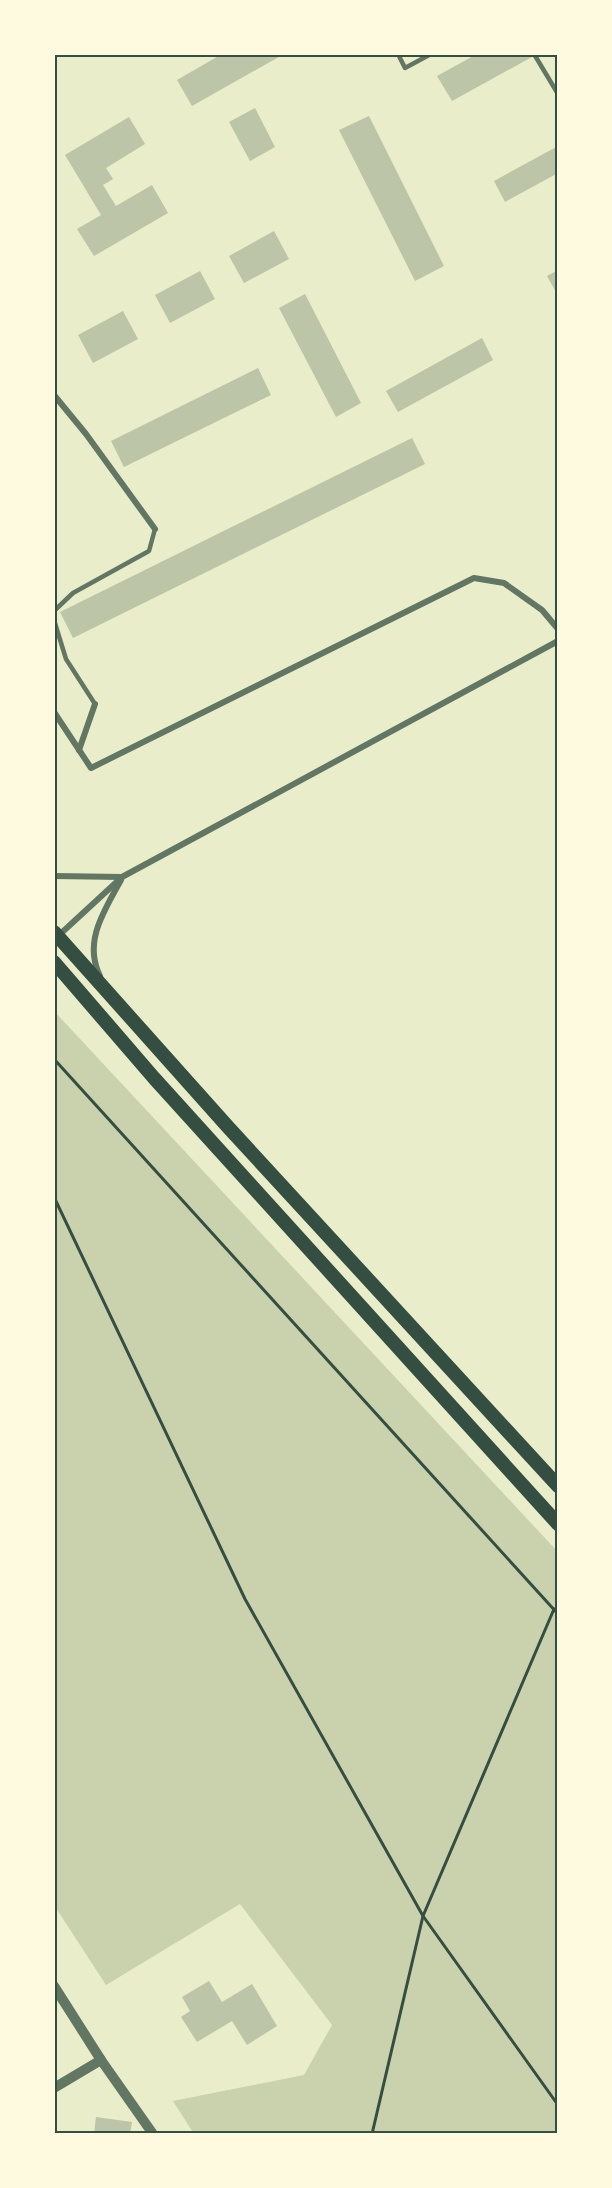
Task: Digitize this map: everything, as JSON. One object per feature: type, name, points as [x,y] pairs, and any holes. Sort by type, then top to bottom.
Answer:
[{"type":"main road","points":[[55,936],[558,1486]]},
{"type":"main road","points":[[54,962],[154,1078],[558,1524]]},
{"type":"street","points":[[54,395],[86,434],[155,529]]},
{"type":"street","points":[[54,712],[91,768],[474,578],[504,583],[543,610],[558,629]]},
{"type":"street","points":[[55,936],[122,877],[558,641]]},
{"type":"street","points":[[79,750],[95,704]]},
{"type":"street","points":[[54,876],[122,877]]},
{"type":"street","points":[[110,995],[95,966],[93,940],[122,877]]},
{"type":"street","points":[[54,1986],[100,2060],[153,2134]]},
{"type":"street","points":[[54,2088],[100,2060]]},
{"type":"lane","points":[[398,54],[405,68],[431,54]]},
{"type":"lane","points":[[534,54],[557,91]]},
{"type":"lane","points":[[54,611],[73,593],[149,551],[155,529]]},
{"type":"lane","points":[[54,620],[66,659],[95,704]]},
{"type":"path","points":[[54,1059],[558,1614]]},
{"type":"path","points":[[54,1197],[245,1599],[423,1916],[558,2105]]},
{"type":"path","points":[[372,2134],[423,1916],[554,1609]]},
{"type":"green space","points":[[54,1011],[558,1552],[558,2134],[194,2134],[173,2101],[304,2075],[332,2025],[240,1904],[106,1985],[54,1905]]},
{"type":"building","points":[[222,54],[284,54],[192,106],[177,80]]},
{"type":"building","points":[[477,54],[530,54],[532,57],[452,101],[437,76]]},
{"type":"building","points":[[255,108],[275,147],[250,161],[229,122]]},
{"type":"building","points":[[369,116],[444,266],[415,281],[339,130]]},
{"type":"building","points":[[129,117],[145,144],[106,168],[113,179],[103,185],[116,206],[152,185],[168,213],[94,256],[77,229],[101,215],[65,155]]},
{"type":"building","points":[[558,146],[558,173],[505,202],[494,181]]},
{"type":"building","points":[[274,231],[289,259],[244,283],[229,256]]},
{"type":"building","points":[[558,270],[558,296],[547,276]]},
{"type":"building","points":[[200,271],[215,299],[170,323],[155,295]]},
{"type":"building","points":[[305,294],[361,403],[336,417],[279,308]]},
{"type":"building","points":[[123,311],[138,339],[93,363],[78,335]]},
{"type":"building","points":[[482,338],[493,360],[398,412],[386,391]]},
{"type":"building","points":[[258,368],[271,395],[124,467],[111,441]]},
{"type":"building","points":[[412,438],[425,464],[73,638],[60,612]]},
{"type":"building","points":[[209,1981],[222,2002],[252,1984],[277,2026],[247,2045],[232,2021],[197,2042],[181,2017],[190,2011],[182,1997]]},
{"type":"building","points":[[96,2117],[132,2122],[130,2134],[94,2134]]}]
